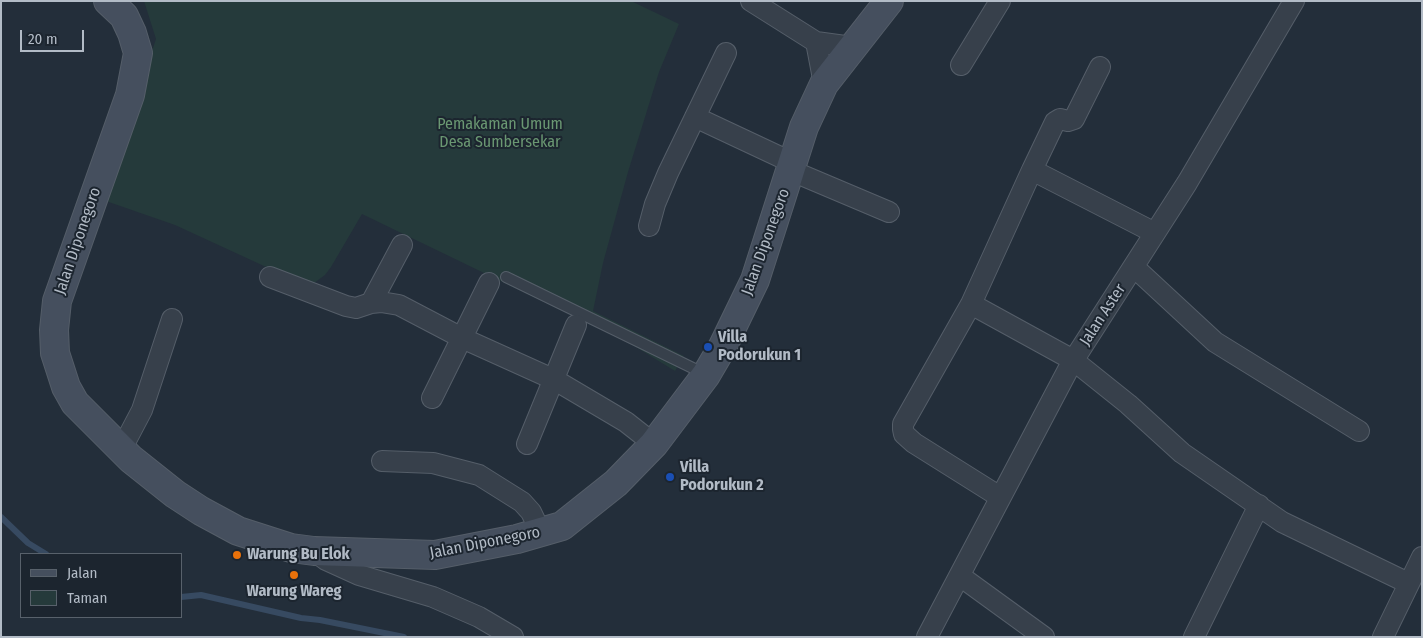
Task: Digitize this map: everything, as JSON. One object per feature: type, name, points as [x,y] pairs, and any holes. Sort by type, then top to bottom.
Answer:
[{"type":"main road","name":"Jalan Diponegoro","points":[[108,1],[124,16],[138,53],[130,95],[57,301],[54,330],[55,352],[59,370],[75,403],[121,450],[175,494],[222,523],[262,540],[314,551],[435,555],[541,533],[562,526],[616,483],[654,444],[706,375],[723,346],[755,280],[793,167],[804,127],[824,84],[889,1]]},
{"type":"street","points":[[751,1],[816,42],[845,46],[856,44]]},
{"type":"street","points":[[961,65],[1000,1]]},
{"type":"street","name":"Jalan Aster","points":[[927,637],[1074,360],[1187,183],[1294,1]]},
{"type":"street","points":[[816,42],[824,84]]},
{"type":"street","points":[[650,226],[660,191],[726,53]]},
{"type":"street","points":[[1000,497],[914,443],[904,434],[903,424],[972,304],[1055,122],[1074,119],[1100,67]]},
{"type":"street","points":[[695,117],[793,167],[889,212]]},
{"type":"street","points":[[1032,170],[1155,233]]},
{"type":"street","points":[[371,302],[402,245]]},
{"type":"street","points":[[1134,267],[1215,342],[1359,431]]},
{"type":"street","points":[[270,277],[346,306],[356,308],[371,302],[399,305],[462,338],[555,380],[626,422],[654,444]]},
{"type":"street","points":[[432,398],[462,338],[497,280]]},
{"type":"street","points":[[972,304],[1074,360],[1182,453],[1259,505],[1306,534],[1408,583]]},
{"type":"street","points":[[121,450],[142,410],[172,319]]},
{"type":"street","points":[[527,444],[555,380],[576,325]]},
{"type":"street","points":[[382,461],[433,463],[480,475],[522,502],[531,512],[541,533]]},
{"type":"street","points":[[1194,637],[1259,505]]},
{"type":"street","points":[[314,551],[326,560],[359,575],[433,597],[479,617],[513,637]]},
{"type":"street","points":[[1383,637],[1422,557]]},
{"type":"street","points":[[960,576],[1044,637]]},
{"type":"lane","points":[[497,280],[706,375]]},
{"type":"green space","name":"Pemakaman Umum Desa Sumbersekar","points":[[144,1],[631,1],[679,24],[659,72],[628,172],[603,263],[593,311],[684,356],[675,371],[631,344],[362,214],[331,267],[325,275],[314,283],[264,266],[175,225],[103,200],[156,39]]},
{"type":"waterway","points":[[1,517],[28,543],[44,553]]},
{"type":"waterway","points":[[182,597],[201,595],[301,618],[404,637]]},
{"type":"place","name":"Villa Podorukun 1","points":[[708,347]]},
{"type":"place","name":"Villa Podorukun 2","points":[[670,477]]},
{"type":"place","name":"Warung Bu Elok","points":[[237,555]]},
{"type":"place","name":"Warung Wareg","points":[[294,575]]}]
